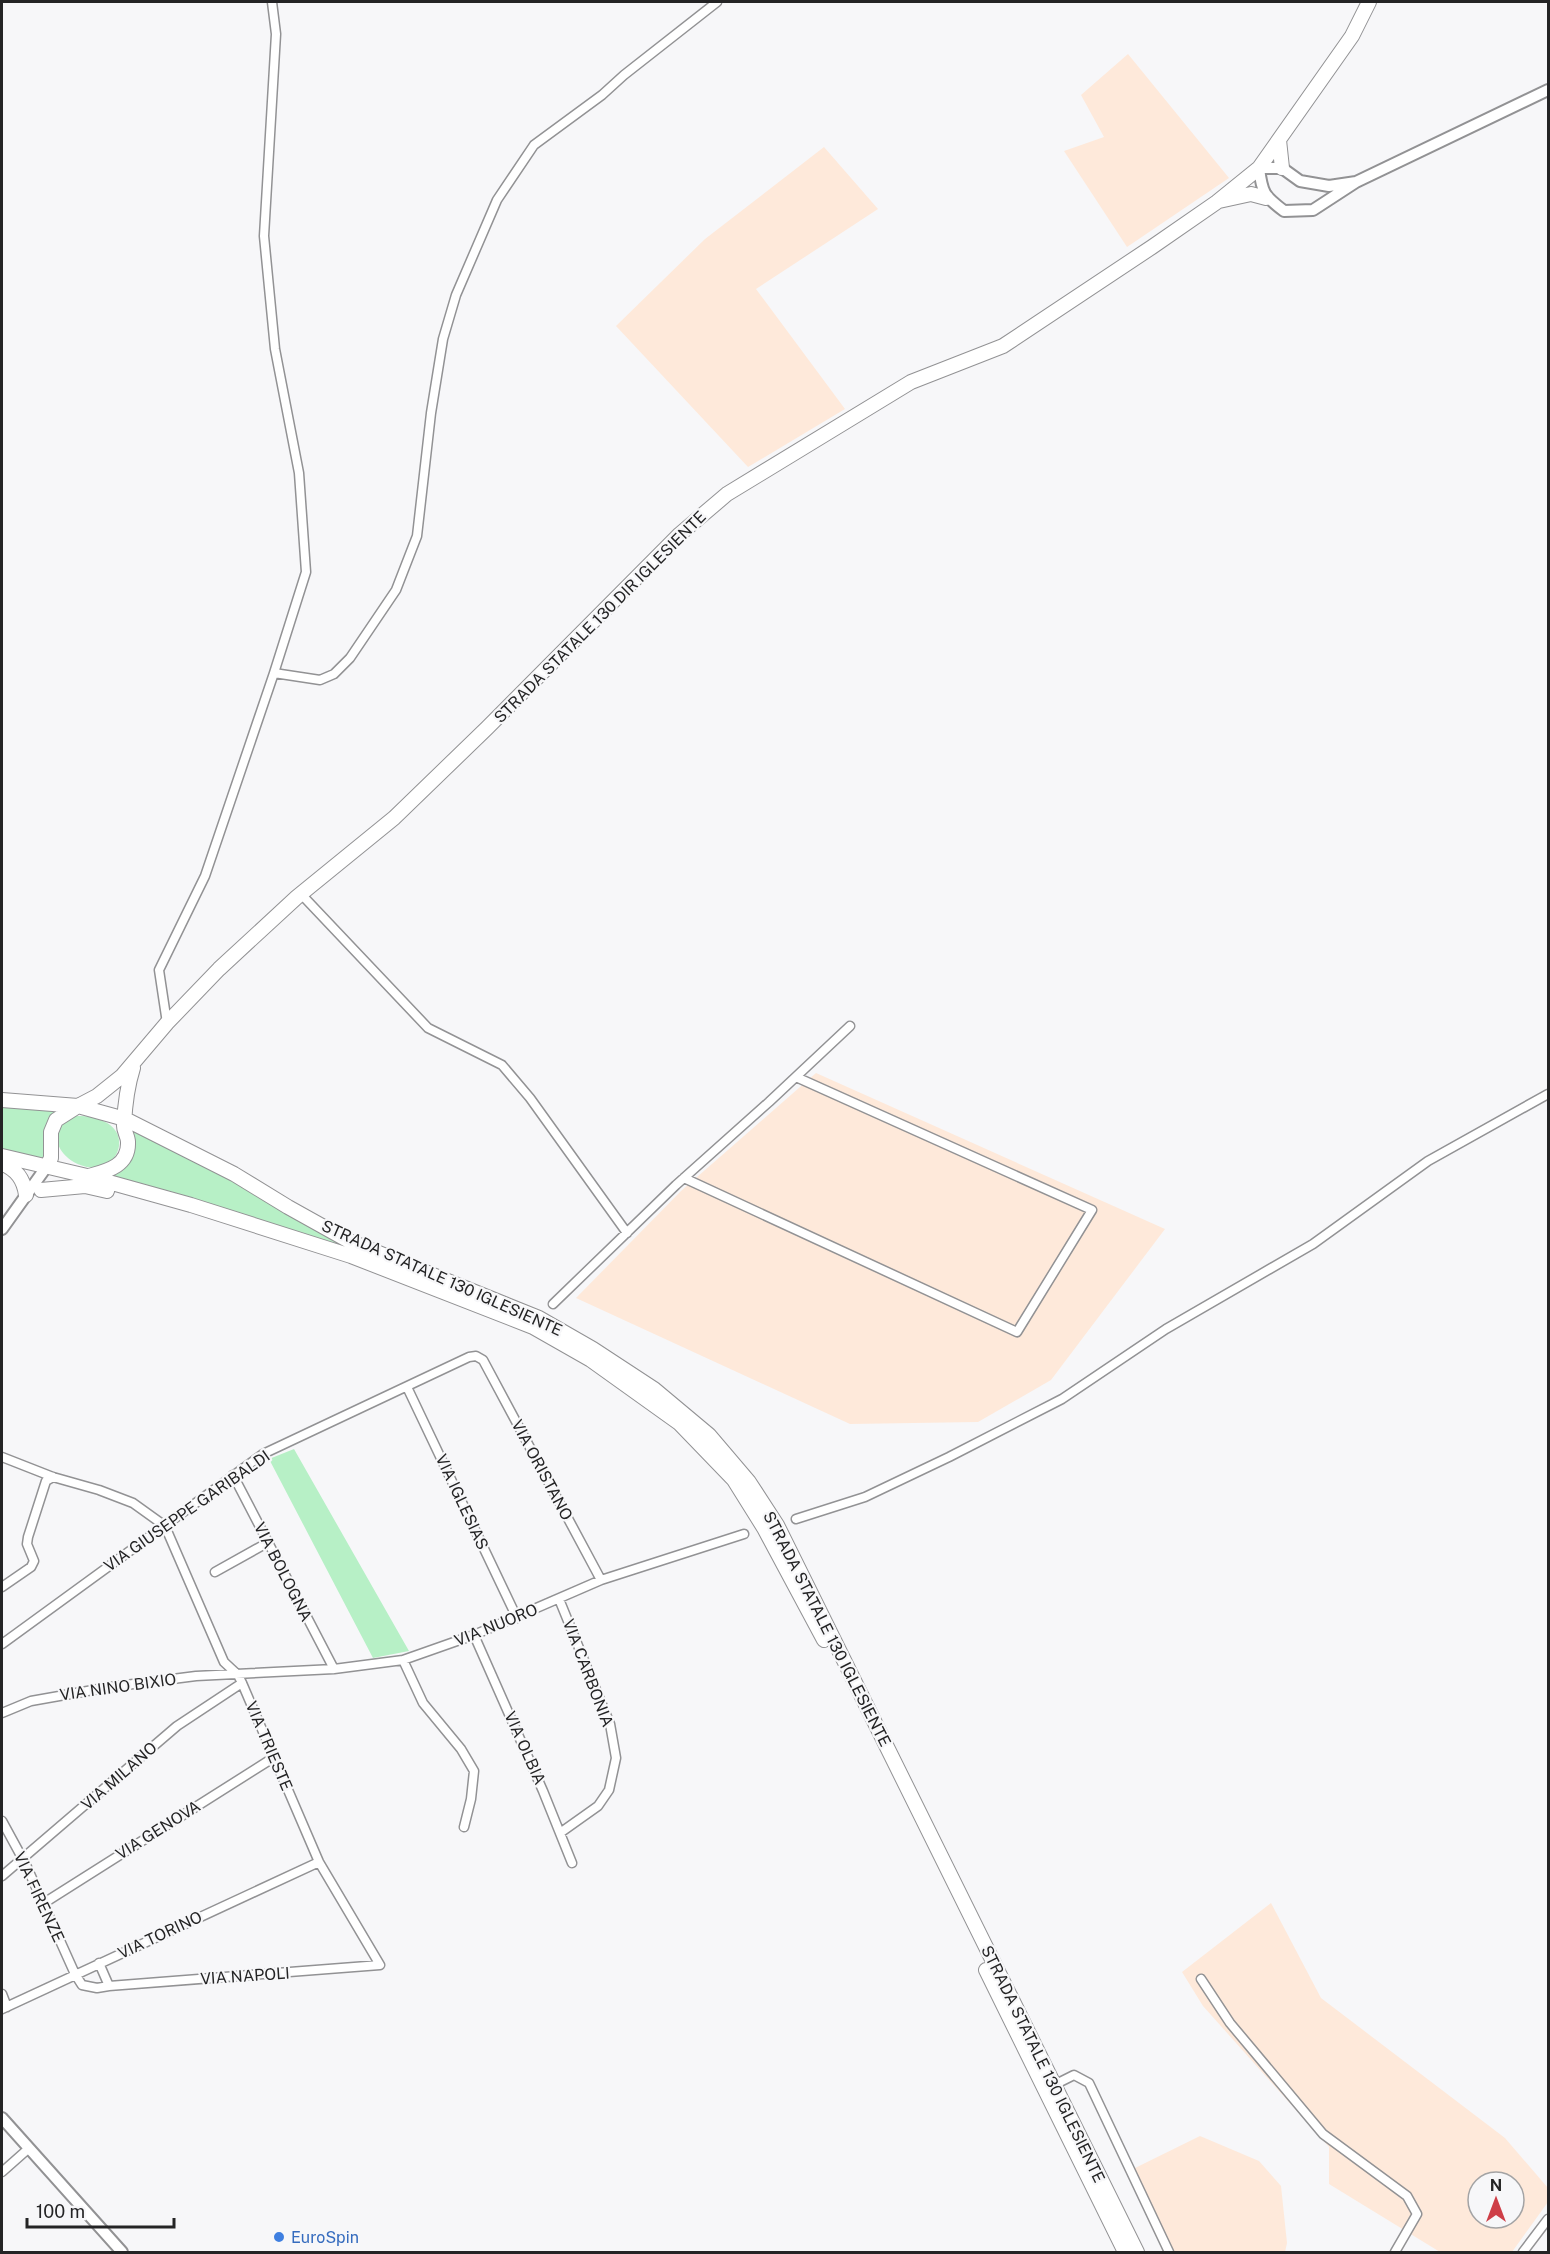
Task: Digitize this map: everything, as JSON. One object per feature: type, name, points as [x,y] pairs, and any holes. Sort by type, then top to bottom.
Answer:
[{"type":"main road","name":"STRADA STATALE 130 DIR IGLESIENTE","points":[[78,1106],[103,1092],[122,1076],[167,1023],[219,969],[301,894],[394,818],[680,534],[727,494],[911,382],[1002,346],[1152,247],[1216,202],[1259,168],[1352,36],[1369,2]]},
{"type":"main road","points":[[1279,140],[1282,168]]},
{"type":"main road","points":[[1216,202],[1251,194],[1266,198]]},
{"type":"main road","name":"STRADA STATALE 130 DIR IGLESIENTE","points":[[125,1119],[126,1089],[136,1060]]},
{"type":"main road","name":"STRADA STATALE 130 IGLESIENTE","points":[[2,1100],[78,1106],[125,1119],[149,1130],[234,1174],[349,1241],[539,1318],[593,1348],[654,1389],[708,1435],[749,1482],[777,1525],[1137,2253]]},
{"type":"main road","points":[[47,1166],[51,1158],[52,1126],[60,1117],[78,1106]]},
{"type":"main road","points":[[87,1176],[109,1170],[122,1162],[128,1146],[123,1127],[125,1119]]},
{"type":"main road","name":"STRADA STATALE 130 IGLESIENTE","points":[[2,1156],[87,1176],[289,1235],[351,1256],[532,1327],[591,1360],[679,1423],[734,1480],[764,1528],[831,1653],[1125,2253]]},
{"type":"main road","points":[[2,1164],[15,1170],[24,1183],[25,1198]]},
{"type":"main road","points":[[41,1190],[86,1186],[135,1198],[157,1196]]},
{"type":"street","points":[[167,1023],[159,970],[205,876],[306,572],[299,473],[275,349],[264,236],[276,34],[272,2]]},
{"type":"street","points":[[274,673],[320,680],[334,674],[350,658],[396,590],[417,536],[431,413],[443,339],[456,295],[497,200],[534,145],[602,95],[717,2]]},
{"type":"street","points":[[1356,182],[1329,186],[1300,181],[1282,168],[1259,168],[1261,187],[1266,198],[1284,212],[1313,210],[1356,182],[1548,90]]},
{"type":"street","points":[[301,894],[428,1028],[502,1065],[530,1098],[627,1233]]},
{"type":"street","points":[[554,1304],[684,1178],[850,1026]]},
{"type":"street","points":[[684,1178],[1017,1332],[1092,1210],[796,1077]]},
{"type":"street","points":[[796,1519],[866,1497],[1062,1399],[1166,1329],[1313,1244],[1428,1161],[1548,1094]]},
{"type":"street","points":[[2,1229],[47,1166]]},
{"type":"street","points":[[25,1198],[41,1190],[87,1176]]},
{"type":"street","name":"VIA GIUSEPPE GARIBALDI","points":[[2,1644],[263,1454],[469,1356],[476,1356],[483,1360]]},
{"type":"street","name":"VIA ORISTANO","points":[[483,1360],[601,1580]]},
{"type":"street","name":"VIA IGLESIAS","points":[[407,1387],[517,1618]]},
{"type":"street","points":[[2,1457],[53,1477],[99,1490],[133,1503],[165,1526]]},
{"type":"street","name":"VIA BOLOGNA","points":[[233,1475],[333,1669]]},
{"type":"street","points":[[2,1587],[32,1567],[34,1561],[27,1544],[28,1537],[46,1481],[53,1477]]},
{"type":"street","name":"VIA TRIESTE","points":[[165,1526],[224,1662],[240,1679],[319,1862],[380,1965]]},
{"type":"street","name":"VIA NUORO","points":[[240,1679],[403,1660],[517,1618],[601,1580],[744,1534]]},
{"type":"street","points":[[215,1572],[267,1543]]},
{"type":"street","name":"VIA CARBONIA","points":[[559,1599],[610,1724],[616,1758],[609,1790],[598,1806],[560,1833]]},
{"type":"street","name":"VIA OLBIA","points":[[474,1635],[572,1863]]},
{"type":"street","points":[[403,1660],[423,1703],[461,1749],[474,1771],[471,1799],[464,1827]]},
{"type":"street","name":"VIA NINO BIXIO","points":[[2,1713],[31,1701],[110,1687],[196,1676],[240,1679]]},
{"type":"street","name":"VIA MILANO","points":[[2,1876],[177,1726],[240,1679]]},
{"type":"street","name":"VIA GENOVA","points":[[44,1903],[273,1758]]},
{"type":"street","name":"VIA FIRENZE","points":[[2,1821],[44,1903],[75,1974]]},
{"type":"street","name":"VIA TORINO","points":[[4,2008],[319,1862]]},
{"type":"street","points":[[99,1963],[109,1986]]},
{"type":"street","name":"VIA NAPOLI","points":[[75,1974],[82,1985],[97,1988],[380,1965]]},
{"type":"street","points":[[1201,1979],[1230,2023],[1323,2134],[1407,2196],[1417,2214],[1395,2253]]},
{"type":"street","points":[[2,1994],[4,2008]]},
{"type":"street","points":[[1054,2085],[1074,2075],[1089,2083],[1169,2253]]},
{"type":"street","points":[[2,2118],[122,2253]]},
{"type":"street","points":[[2,2172],[28,2149]]},
{"type":"street","points":[[1523,2253],[1548,2218]]},
{"type":"shaded area","points":[[1128,54],[1229,178],[1127,247],[1064,151],[1104,137],[1081,95]]},
{"type":"shaded area","points":[[824,147],[878,209],[756,289],[845,409],[748,467],[616,326],[705,239]]},
{"type":"shaded area","points":[[816,1073],[1165,1229],[1051,1380],[978,1422],[850,1424],[576,1298],[681,1191]]},
{"type":"shaded area","points":[[1271,1903],[1321,1998],[1505,2138],[1548,2188],[1548,2202],[1512,2252],[1440,2252],[1329,2184],[1329,2147],[1203,2006],[1182,1972]]},
{"type":"shaded area","points":[[1200,2136],[1259,2161],[1281,2186],[1287,2243],[1285,2252],[1169,2252],[1133,2169]]},
{"type":"green space","points":[[2,1105],[61,1108],[44,1129],[44,1158],[2,1151]]},
{"type":"green space","points":[[75,1116],[98,1119],[116,1131],[119,1146],[110,1162],[99,1167],[87,1167],[65,1155],[59,1146],[57,1135],[62,1125]]},
{"type":"green space","points":[[133,1127],[176,1147],[339,1241],[343,1247],[226,1209],[110,1177],[132,1137]]},
{"type":"green space","points":[[294,1449],[409,1651],[373,1658],[269,1459]]},
{"type":"place","name":"EuroSpin","points":[[279,2237]]}]
